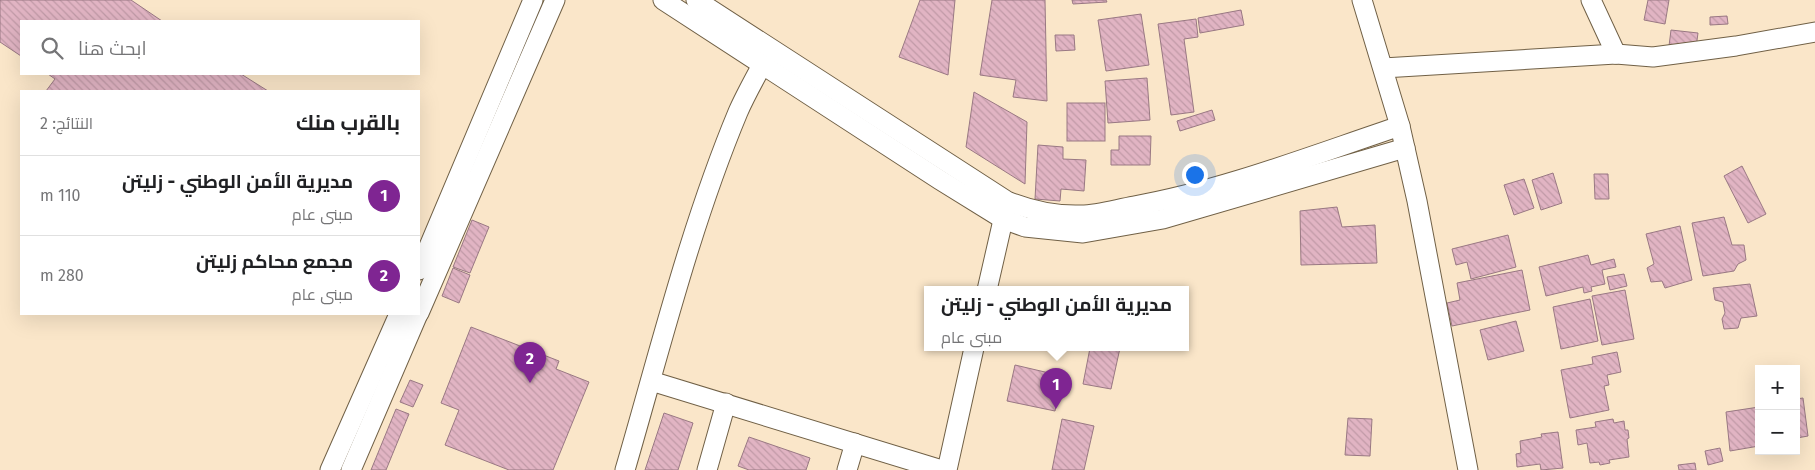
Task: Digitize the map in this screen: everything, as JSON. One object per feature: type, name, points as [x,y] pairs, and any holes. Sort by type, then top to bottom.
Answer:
[{"type":"street","points":[[420,310],[450,220],[533,0]]},
{"type":"street","points":[[420,268],[450,220],[555,0]]},
{"type":"street","points":[[663,0],[762,64],[1005,210],[1083,215],[1163,201],[1240,179],[1400,126]]},
{"type":"street","points":[[696,0],[1005,210],[1025,227],[1083,233],[1163,219],[1405,148]]},
{"type":"street","points":[[1362,0],[1400,126],[1417,201],[1468,470]]},
{"type":"street","points":[[1591,0],[1616,54]]},
{"type":"street","points":[[1383,68],[1616,54],[1653,57],[1736,46],[1815,32]]},
{"type":"street","points":[[625,470],[682,274],[714,175],[739,110],[762,64]]},
{"type":"street","points":[[988,286],[1005,210]]},
{"type":"street","points":[[330,470],[400,315]]},
{"type":"street","points":[[351,470],[418,315]]},
{"type":"street","points":[[947,470],[973,351]]},
{"type":"street","points":[[651,381],[942,470]]},
{"type":"street","points":[[707,470],[726,403]]},
{"type":"street","points":[[847,470],[855,443]]},
{"type":"building","points":[[0,0],[131,0],[161,20],[20,20],[20,55],[0,42]]},
{"type":"building","points":[[920,0],[955,0],[948,75],[899,57]]},
{"type":"building","points":[[992,0],[1045,0],[1047,101],[1013,97],[1016,80],[980,75]]},
{"type":"building","points":[[1072,0],[1106,0],[1107,2],[1073,4]]},
{"type":"building","points":[[1648,0],[1669,0],[1665,24],[1644,20]]},
{"type":"building","points":[[1241,10],[1244,25],[1200,33],[1198,18]]},
{"type":"building","points":[[1141,14],[1149,65],[1106,71],[1098,20]]},
{"type":"building","points":[[1727,16],[1728,24],[1710,25],[1710,17]]},
{"type":"building","points":[[1196,19],[1198,37],[1184,39],[1194,112],[1171,115],[1158,24]]},
{"type":"building","points":[[1671,30],[1698,33],[1696,48],[1669,46]]},
{"type":"building","points":[[1055,35],[1074,35],[1075,50],[1056,51]]},
{"type":"building","points":[[49,75],[243,75],[266,90],[47,90],[55,79]]},
{"type":"building","points":[[1147,78],[1150,120],[1108,123],[1105,81]]},
{"type":"building","points":[[974,92],[1027,122],[1025,184],[966,147]]},
{"type":"building","points":[[1067,103],[1105,103],[1105,141],[1067,141]]},
{"type":"building","points":[[1212,110],[1215,120],[1180,131],[1177,121]]},
{"type":"building","points":[[1119,136],[1151,136],[1150,165],[1111,165],[1111,150],[1119,150]]},
{"type":"building","points":[[1038,145],[1063,147],[1063,159],[1086,160],[1084,191],[1061,189],[1060,201],[1035,199]]},
{"type":"building","points":[[1742,166],[1766,214],[1748,223],[1724,176]]},
{"type":"building","points":[[1553,173],[1562,203],[1541,210],[1532,180]]},
{"type":"building","points":[[1594,174],[1608,174],[1609,199],[1595,199]]},
{"type":"building","points":[[1524,179],[1534,208],[1514,215],[1504,185]]},
{"type":"building","points":[[1337,207],[1342,227],[1375,225],[1377,263],[1301,265],[1300,211]]},
{"type":"building","points":[[1724,217],[1732,245],[1744,245],[1746,260],[1738,264],[1734,271],[1703,276],[1692,223]]},
{"type":"building","points":[[472,220],[489,227],[470,273],[453,267]]},
{"type":"building","points":[[1680,226],[1692,280],[1665,288],[1662,281],[1651,282],[1647,268],[1654,264],[1646,234]]},
{"type":"building","points":[[1508,235],[1516,267],[1471,279],[1467,262],[1456,265],[1452,249]]},
{"type":"building","points":[[1588,255],[1591,265],[1614,259],[1616,267],[1602,270],[1605,284],[1591,287],[1592,291],[1584,293],[1583,287],[1546,296],[1539,267]]},
{"type":"building","points":[[453,268],[470,275],[459,303],[442,296]]},
{"type":"building","points":[[1522,270],[1530,310],[1452,326],[1447,303],[1460,300],[1457,283]]},
{"type":"building","points":[[1624,274],[1627,286],[1610,290],[1607,277]]},
{"type":"building","points":[[1750,284],[1757,316],[1741,318],[1738,328],[1724,329],[1722,319],[1725,313],[1723,302],[1715,300],[1713,288]]},
{"type":"building","points":[[1625,290],[1634,339],[1602,345],[1592,296]]},
{"type":"building","points":[[1590,299],[1598,341],[1561,349],[1553,307]]},
{"type":"building","points":[[1516,321],[1524,351],[1488,360],[1480,330]]},
{"type":"building","points":[[471,327],[559,361],[556,369],[589,382],[553,470],[509,470],[445,445],[459,410],[441,403]]},
{"type":"building","points":[[1089,351],[1119,351],[1111,389],[1083,384]]},
{"type":"building","points":[[1617,352],[1621,372],[1607,375],[1609,385],[1604,386],[1609,410],[1570,418],[1561,370],[1593,364],[1592,357]]},
{"type":"building","points":[[1015,365],[1062,376],[1055,411],[1007,401]]},
{"type":"building","points":[[410,380],[423,385],[413,407],[400,402]]},
{"type":"building","points":[[1800,398],[1803,398],[1808,436],[1800,437],[1800,410]]},
{"type":"building","points":[[1755,408],[1755,447],[1730,451],[1726,412]]},
{"type":"building","points":[[396,409],[409,414],[386,470],[371,470]]},
{"type":"building","points":[[664,413],[693,423],[678,470],[645,470]]},
{"type":"building","points":[[1348,418],[1372,419],[1370,456],[1345,455]]},
{"type":"building","points":[[1062,419],[1094,426],[1084,470],[1052,470]]},
{"type":"building","points":[[1613,419],[1614,423],[1624,421],[1625,430],[1628,430],[1629,457],[1609,460],[1610,463],[1600,465],[1599,462],[1590,463],[1587,443],[1578,445],[1576,430],[1596,427],[1595,422]]},
{"type":"building","points":[[1558,432],[1563,468],[1541,470],[1540,464],[1517,467],[1516,454],[1521,453],[1520,441],[1542,437],[1541,434]]},
{"type":"building","points":[[749,437],[810,458],[806,470],[749,470],[738,466]]},
{"type":"building","points":[[1720,448],[1723,461],[1708,465],[1705,451]]},
{"type":"building","points":[[1695,463],[1696,470],[1679,470],[1678,465]]},
{"type":"place","name":"مجمع محاكم زليتن","points":[[530,383]]},
{"type":"place","name":"مديرية الأمن الوطني - زليتن","points":[[1056,409]]}]
